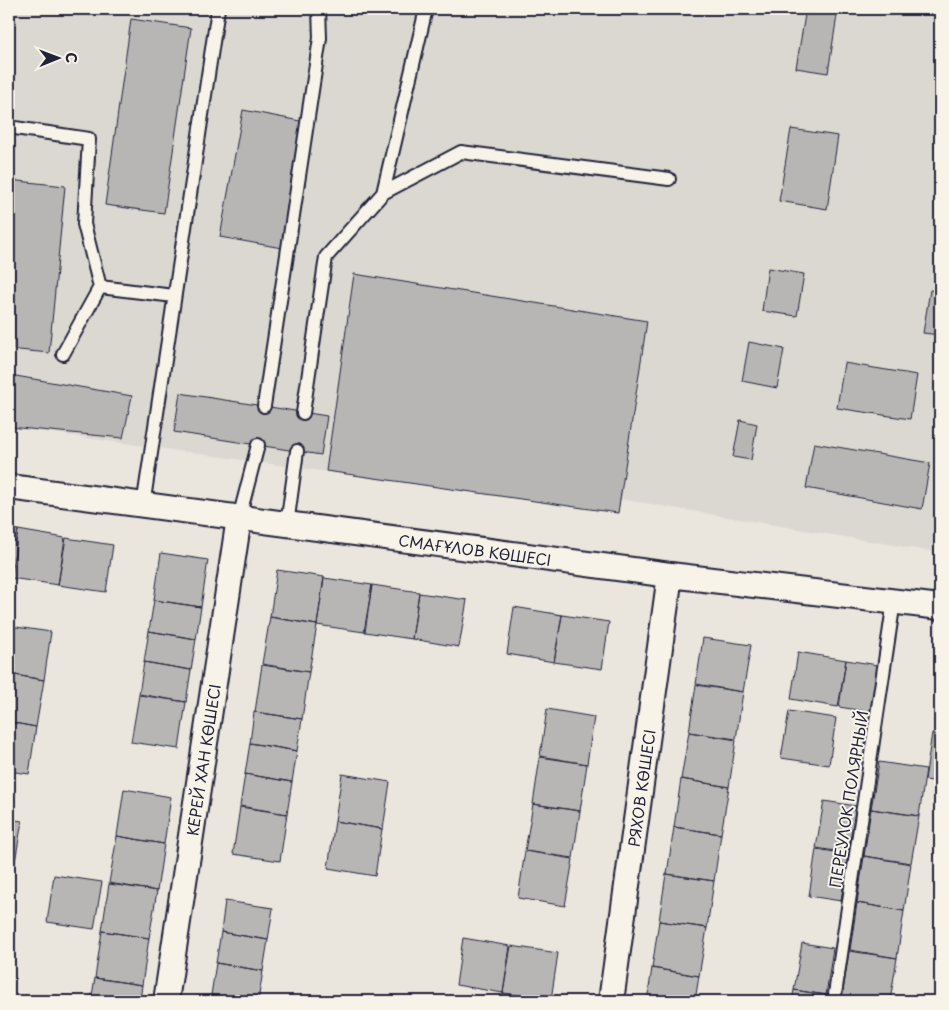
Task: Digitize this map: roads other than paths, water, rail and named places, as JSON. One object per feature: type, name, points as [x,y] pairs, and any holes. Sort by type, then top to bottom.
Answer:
[{"type":"street","name":"СМАҒҰЛОВ КӨШЕСІ","points":[[9,488],[670,575],[940,607]]},
{"type":"street","name":"КЕРЕЙ ХАН КӨШЕСІ","points":[[166,1001],[239,518]]},
{"type":"street","name":"РЯХОВ КӨШЕСІ","points":[[611,1001],[670,575]]},
{"type":"lane","points":[[143,506],[218,9]]},
{"type":"lane","points":[[264,406],[320,38],[319,9]]},
{"type":"lane","points":[[383,193],[426,9]]},
{"type":"lane","points":[[15,128],[89,139],[84,224],[100,287],[63,354]]},
{"type":"lane","points":[[303,413],[326,257],[383,193],[461,152],[669,179]]},
{"type":"lane","points":[[100,287],[174,296]]},
{"type":"lane","points":[[239,518],[258,445]]},
{"type":"lane","points":[[287,525],[297,451]]},
{"type":"lane","name":"ПЕРЕУЛОК ПОЛЯРНЫЙ","points":[[834,1001],[894,601]]}]
